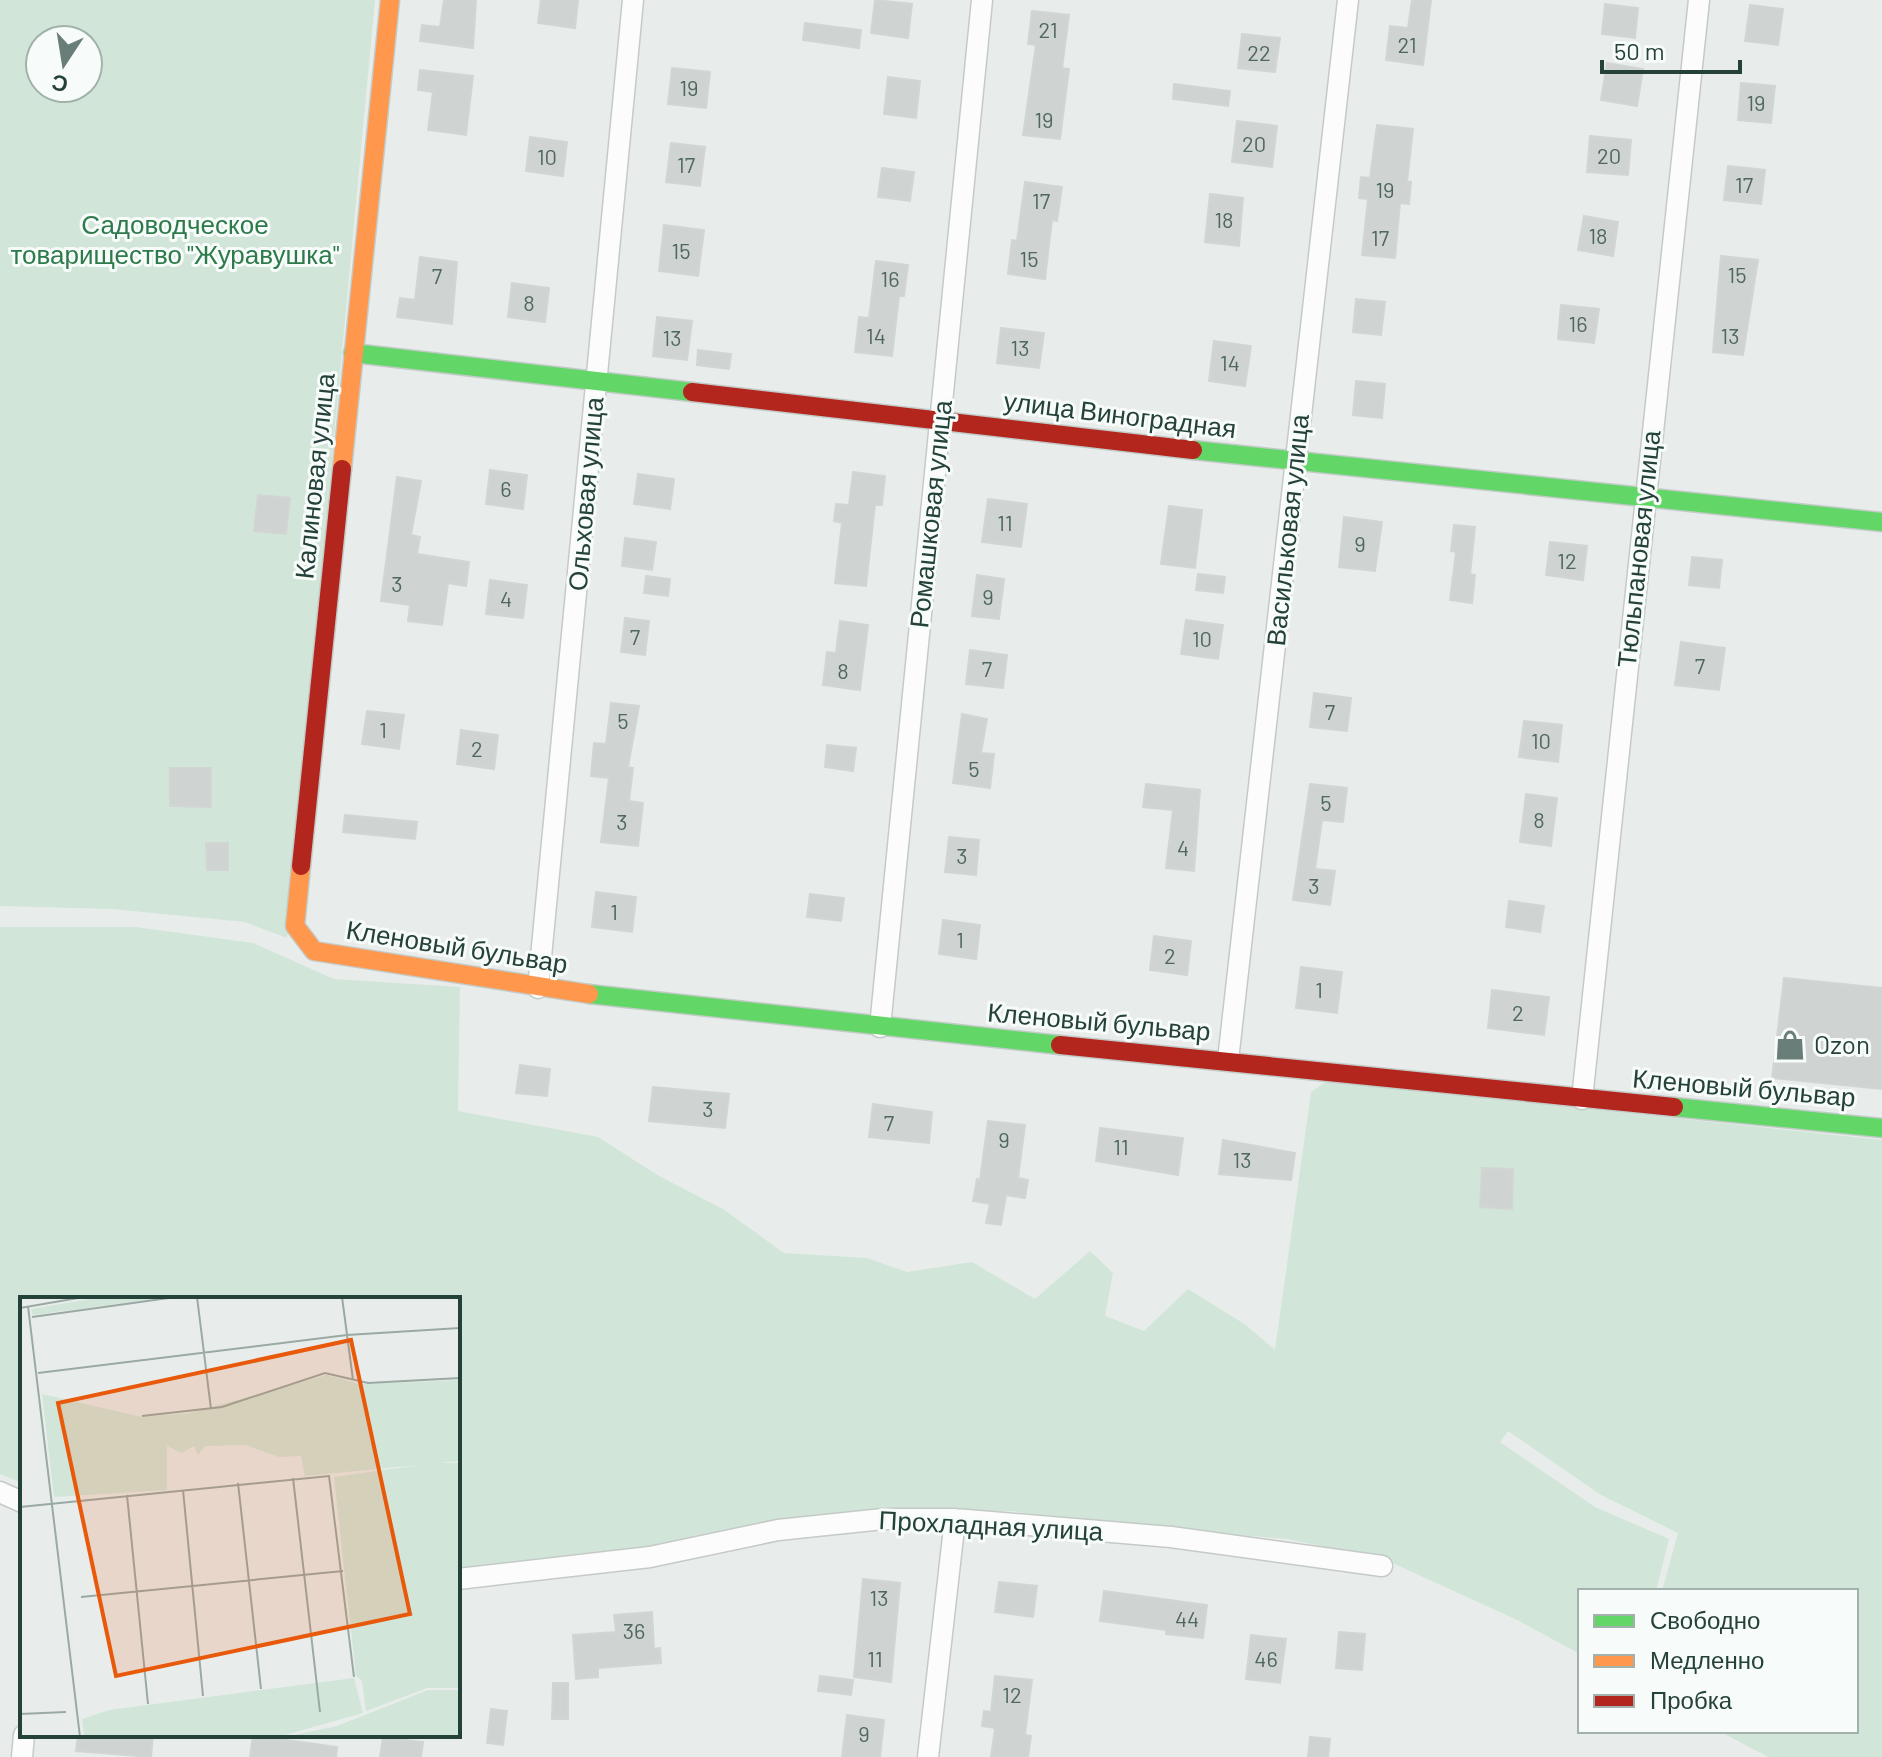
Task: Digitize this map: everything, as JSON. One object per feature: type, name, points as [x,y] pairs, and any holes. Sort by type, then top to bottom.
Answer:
[{"type":"street","name":"Калиновая улица","points":[[314,951],[295,926],[390,0]]},
{"type":"street","name":"Ольховая улица","points":[[538,988],[633,0]]},
{"type":"street","name":"Ромашковая улица","points":[[880,1027],[982,0]]},
{"type":"street","name":"Васильковая улица","points":[[1228,1060],[1348,0]]},
{"type":"street","name":"Тюльпановая улица","points":[[1582,1099],[1699,0]]},
{"type":"street","name":"улица Виноградная","points":[[353,353],[1296,462],[1644,495],[1882,522]]},
{"type":"street","name":"Кленовый бульвар","points":[[314,951],[538,988],[880,1027],[1882,1128]]},
{"type":"street","points":[[0,1492],[20,1501]]},
{"type":"street","name":"Прохладная улица","points":[[460,1579],[650,1557],[778,1530],[883,1519],[955,1519],[1171,1537],[1382,1566]]},
{"type":"street","points":[[928,1757],[955,1519]]},
{"type":"street","points":[[22,1757],[24,1737]]},
{"type":"green space","name":"Садоводческое товарищество \"Журавушка\"","points":[[0,0],[375,0],[287,938],[245,922],[112,909],[0,906]]},
{"type":"green space","points":[[0,927],[136,927],[253,943],[334,979],[460,987],[458,1111],[598,1137],[659,1176],[723,1209],[784,1253],[867,1258],[907,1272],[972,1262],[1035,1299],[1090,1251],[1113,1273],[1105,1316],[1144,1331],[1188,1289],[1246,1325],[1275,1350],[1311,1092],[1327,1081],[1882,1140],[1882,1757],[1768,1757],[1723,1733],[1858,1733],[1858,1589],[1663,1589],[1678,1533],[1601,1495],[1508,1431],[1500,1442],[1595,1507],[1669,1539],[1656,1589],[1578,1589],[1578,1653],[1517,1620],[1386,1560],[1288,1539],[1083,1522],[1011,1511],[707,1539],[460,1575],[460,1297],[20,1297],[20,1482],[0,1474]]},
{"type":"building","points":[[444,0],[476,0],[473,48],[420,41],[422,25],[440,27]]},
{"type":"building","points":[[541,0],[578,0],[575,28],[538,23]]},
{"type":"building","points":[[875,0],[912,4],[908,38],[871,33]]},
{"type":"building","points":[[1412,0],[1431,0],[1423,65],[1386,60],[1390,26],[1408,28]]},
{"type":"building","points":[[1605,4],[1638,8],[1635,38],[1602,34]]},
{"type":"building","points":[[1750,5],[1783,9],[1778,45],[1745,41]]},
{"type":"building","points":[[1032,11],[1069,15],[1062,68],[1069,69],[1060,139],[1023,135],[1036,45],[1028,44]]},
{"type":"building","points":[[805,23],[861,30],[859,48],[803,40]]},
{"type":"building","points":[[1242,34],[1280,38],[1275,72],[1238,68]]},
{"type":"building","points":[[1607,63],[1643,69],[1637,106],[1601,100]]},
{"type":"building","points":[[672,68],[710,72],[706,108],[668,104]]},
{"type":"building","points":[[420,70],[473,76],[466,135],[428,130],[433,92],[418,90]]},
{"type":"building","points":[[888,77],[920,81],[916,118],[884,114]]},
{"type":"building","points":[[1741,83],[1775,86],[1771,123],[1738,120]]},
{"type":"building","points":[[1174,84],[1230,91],[1228,106],[1173,99]]},
{"type":"building","points":[[1237,121],[1277,126],[1272,167],[1232,162]]},
{"type":"building","points":[[1377,125],[1413,129],[1407,182],[1411,182],[1409,204],[1400,203],[1395,258],[1362,255],[1368,199],[1359,198],[1361,177],[1370,178]]},
{"type":"building","points":[[1590,136],[1631,140],[1628,175],[1587,172]]},
{"type":"building","points":[[530,137],[567,142],[563,176],[526,171]]},
{"type":"building","points":[[671,143],[705,147],[700,186],[666,182]]},
{"type":"building","points":[[1728,166],[1765,170],[1761,204],[1724,200]]},
{"type":"building","points":[[882,168],[914,172],[910,201],[878,197]]},
{"type":"building","points":[[1025,182],[1062,187],[1057,221],[1052,220],[1045,279],[1008,274],[1012,240],[1017,241]]},
{"type":"building","points":[[1210,194],[1243,198],[1239,246],[1205,242]]},
{"type":"building","points":[[1584,216],[1618,222],[1613,256],[1578,250]]},
{"type":"building","points":[[664,225],[704,230],[698,276],[659,271]]},
{"type":"building","points":[[1721,256],[1758,260],[1743,355],[1713,352]]},
{"type":"building","points":[[420,257],[457,262],[452,324],[397,317],[400,298],[415,300]]},
{"type":"building","points":[[876,261],[908,265],[904,296],[899,296],[892,356],[855,352],[859,317],[869,318]]},
{"type":"building","points":[[512,283],[549,288],[545,322],[508,317]]},
{"type":"building","points":[[1356,299],[1385,302],[1381,335],[1353,332]]},
{"type":"building","points":[[1561,305],[1599,309],[1594,343],[1558,339]]},
{"type":"building","points":[[657,317],[692,321],[687,360],[653,356]]},
{"type":"building","points":[[1001,328],[1044,333],[1039,368],[997,363]]},
{"type":"building","points":[[1214,341],[1251,346],[1245,386],[1209,381]]},
{"type":"building","points":[[698,350],[731,354],[729,369],[697,365]]},
{"type":"building","points":[[1356,381],[1385,384],[1382,418],[1353,415]]},
{"type":"building","points":[[490,470],[527,475],[523,509],[486,504]]},
{"type":"building","points":[[853,472],[885,476],[882,505],[875,505],[866,586],[835,583],[842,523],[834,521],[836,504],[849,505]]},
{"type":"building","points":[[638,474],[674,479],[670,509],[634,504]]},
{"type":"building","points":[[397,477],[421,481],[411,535],[420,537],[417,554],[469,562],[466,586],[448,583],[442,625],[408,621],[410,605],[381,601]]},
{"type":"building","points":[[258,495],[290,498],[286,534],[254,531]]},
{"type":"building","points":[[988,499],[1027,504],[1021,547],[982,542]]},
{"type":"building","points":[[1169,506],[1202,510],[1195,568],[1161,564]]},
{"type":"building","points":[[1344,517],[1382,522],[1375,571],[1339,567]]},
{"type":"building","points":[[1454,525],[1475,527],[1470,574],[1475,575],[1472,603],[1450,600],[1456,552],[1451,551]]},
{"type":"building","points":[[625,538],[656,542],[652,570],[622,566]]},
{"type":"building","points":[[1550,542],[1587,546],[1583,580],[1546,575]]},
{"type":"building","points":[[1692,557],[1722,560],[1719,588],[1689,585]]},
{"type":"building","points":[[1198,574],[1225,577],[1223,593],[1196,590]]},
{"type":"building","points":[[977,575],[1004,579],[999,619],[972,616]]},
{"type":"building","points":[[646,576],[670,579],[668,596],[644,593]]},
{"type":"building","points":[[490,580],[527,585],[523,618],[486,614]]},
{"type":"building","points":[[625,618],[649,621],[645,655],[621,652]]},
{"type":"building","points":[[1186,620],[1223,625],[1218,659],[1181,654]]},
{"type":"building","points":[[840,621],[868,625],[860,690],[823,685],[827,652],[836,653]]},
{"type":"building","points":[[1681,642],[1725,648],[1719,690],[1675,685]]},
{"type":"building","points":[[970,650],[1007,655],[1003,688],[966,684]]},
{"type":"building","points":[[1314,693],[1351,698],[1347,731],[1310,727]]},
{"type":"building","points":[[611,703],[639,706],[628,767],[633,768],[629,801],[643,803],[638,846],[601,842],[609,778],[591,776],[594,743],[606,744]]},
{"type":"building","points":[[367,711],[404,715],[399,749],[362,744]]},
{"type":"building","points":[[962,714],[987,719],[981,753],[994,754],[990,788],[953,783]]},
{"type":"building","points":[[1524,721],[1562,725],[1558,762],[1519,757]]},
{"type":"building","points":[[461,730],[498,735],[494,769],[457,764]]},
{"type":"building","points":[[827,745],[856,748],[853,771],[825,767]]},
{"type":"building","points":[[170,768],[211,768],[211,807],[170,806]]},
{"type":"building","points":[[1146,784],[1200,790],[1194,871],[1166,868],[1173,810],[1143,807]]},
{"type":"building","points":[[1310,784],[1347,788],[1343,822],[1322,820],[1315,869],[1335,871],[1330,905],[1293,900]]},
{"type":"building","points":[[1526,794],[1557,798],[1551,846],[1520,842]]},
{"type":"building","points":[[345,815],[417,822],[415,839],[343,832]]},
{"type":"building","points":[[949,837],[979,840],[976,875],[945,872]]},
{"type":"building","points":[[206,843],[228,843],[228,870],[207,870]]},
{"type":"building","points":[[596,892],[636,897],[632,932],[592,927]]},
{"type":"building","points":[[810,894],[844,898],[841,921],[807,917]]},
{"type":"building","points":[[1509,901],[1544,906],[1540,932],[1506,927]]},
{"type":"building","points":[[943,920],[980,925],[976,959],[939,954]]},
{"type":"building","points":[[1154,936],[1191,941],[1187,975],[1150,970]]},
{"type":"building","points":[[1301,967],[1342,972],[1337,1013],[1296,1008]]},
{"type":"building","points":[[1784,978],[1882,988],[1882,1089],[1772,1078]]},
{"type":"building","points":[[1492,990],[1549,997],[1544,1035],[1488,1028]]},
{"type":"building","points":[[520,1065],[550,1069],[547,1096],[516,1093]]},
{"type":"building","points":[[653,1087],[729,1094],[725,1128],[649,1121]]},
{"type":"building","points":[[873,1104],[932,1112],[929,1143],[869,1137]]},
{"type":"building","points":[[988,1121],[1025,1125],[1018,1178],[1028,1180],[1025,1198],[1006,1195],[1001,1225],[986,1223],[990,1204],[973,1201],[977,1179],[980,1180]]},
{"type":"building","points":[[1100,1128],[1183,1138],[1178,1175],[1096,1161]]},
{"type":"building","points":[[1223,1140],[1295,1153],[1291,1180],[1219,1174]]},
{"type":"building","points":[[1482,1168],[1513,1169],[1512,1209],[1480,1207]]},
{"type":"building","points":[[863,1579],[900,1583],[891,1682],[854,1677]]},
{"type":"building","points":[[999,1582],[1037,1586],[1033,1617],[995,1612]]},
{"type":"building","points":[[1104,1591],[1207,1605],[1203,1638],[1100,1621]]},
{"type":"building","points":[[652,1612],[654,1649],[660,1648],[661,1663],[598,1668],[598,1677],[576,1679],[573,1635],[616,1632],[614,1615]]},
{"type":"building","points":[[1339,1632],[1365,1634],[1362,1670],[1336,1668]]},
{"type":"building","points":[[1251,1635],[1286,1639],[1280,1683],[1246,1679]]},
{"type":"building","points":[[820,1676],[853,1680],[851,1695],[818,1691]]},
{"type":"building","points":[[995,1676],[1032,1680],[1025,1735],[1031,1736],[1028,1757],[991,1757],[995,1728],[982,1726],[984,1711],[991,1712]]},
{"type":"building","points":[[553,1683],[568,1683],[568,1719],[552,1719]]},
{"type":"building","points":[[491,1709],[507,1711],[503,1745],[487,1743]]},
{"type":"building","points":[[847,1715],[884,1720],[880,1757],[842,1757]]},
{"type":"building","points":[[78,1737],[153,1737],[151,1757],[76,1751]]},
{"type":"building","points":[[253,1737],[337,1747],[336,1757],[250,1757]]},
{"type":"building","points":[[383,1737],[423,1742],[421,1757],[380,1757]]},
{"type":"building","points":[[1310,1737],[1330,1739],[1328,1757],[1308,1757]]},
{"type":"traffic: fast","points":[[353,353],[692,392]]},
{"type":"traffic: fast","points":[[1193,450],[1882,522]]},
{"type":"traffic: fast","points":[[589,994],[1060,1045]]},
{"type":"traffic: fast","points":[[1674,1107],[1882,1128]]},
{"type":"traffic: slow","points":[[342,469],[390,0]]},
{"type":"traffic: slow","points":[[301,866],[295,926],[314,951],[589,994]]},
{"type":"traffic: jam","points":[[692,392],[1193,450]]},
{"type":"traffic: jam","points":[[301,866],[342,469]]},
{"type":"traffic: jam","points":[[1060,1045],[1674,1107]]},
{"type":"place","name":"Ozon","points":[[1790,1045]]}]
